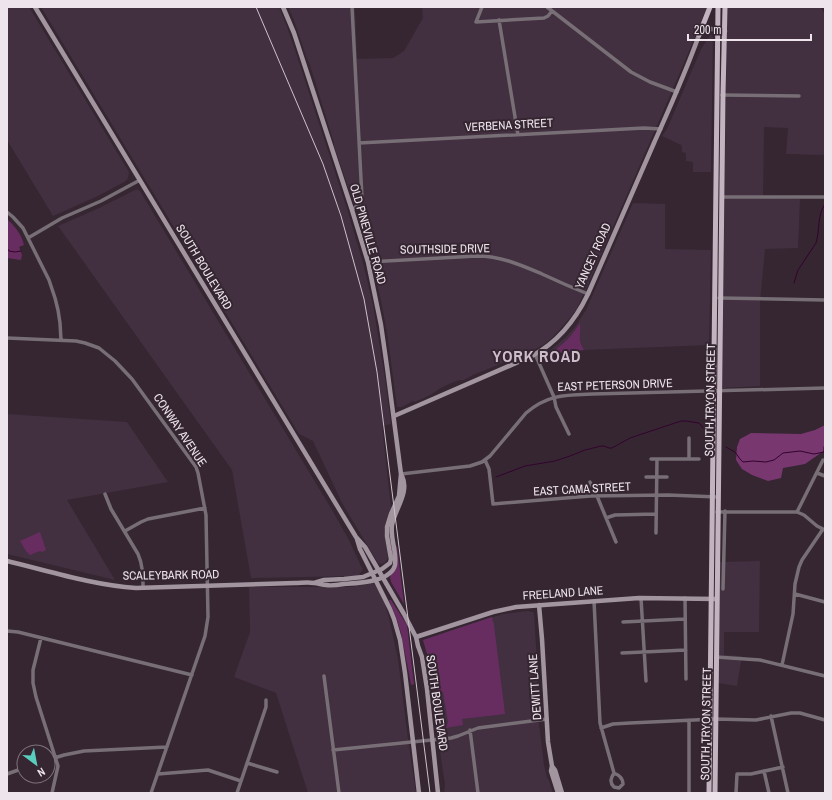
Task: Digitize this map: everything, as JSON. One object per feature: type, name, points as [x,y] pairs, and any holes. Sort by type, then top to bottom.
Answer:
[{"type":"main road","points":[[699,35],[710,7]]},
{"type":"main road","name":"SOUTH TRYON STREET","points":[[716,391],[721,298],[722,197],[718,7]]},
{"type":"main road","name":"SOUTH TRYON STREET","points":[[709,793],[713,719],[714,656],[716,391],[714,298],[720,95],[725,7]]},
{"type":"main road","name":"SOUTH TRYON STREET","points":[[713,719],[715,793]]},
{"type":"street","name":"SOUTH BOULEVARD","points":[[36,7],[356,537],[360,549],[390,609],[400,640],[406,673],[419,793]]},
{"type":"street","name":"OLD PINEVILLE ROAD","points":[[283,7],[294,32],[352,210],[368,262],[381,325],[401,474],[399,496],[387,528],[391,559],[390,563],[379,570]]},
{"type":"street","points":[[352,7],[362,200],[352,210]]},
{"type":"street","points":[[482,7],[476,22],[544,18],[552,11]]},
{"type":"street","points":[[547,7],[631,72],[650,82],[677,92]]},
{"type":"street","points":[[499,20],[518,135]]},
{"type":"street","points":[[699,35],[706,29],[724,31]]},
{"type":"street","name":"YANCEY ROAD","points":[[394,416],[535,354],[551,344],[568,327],[579,312],[588,294],[677,92],[699,35]]},
{"type":"street","points":[[720,95],[799,96]]},
{"type":"street","name":"VERBENA STREET","points":[[359,143],[644,128],[661,129]]},
{"type":"street","points":[[28,238],[62,218],[101,202],[140,180]]},
{"type":"street","points":[[722,197],[825,197]]},
{"type":"street","points":[[7,212],[18,222],[28,238],[49,280],[56,298],[61,340]]},
{"type":"street","name":"SOUTHSIDE DRIVE","points":[[368,262],[489,256],[516,263],[588,294]]},
{"type":"street","points":[[714,298],[825,300]]},
{"type":"street","name":"CONWAY AVENUE","points":[[7,338],[76,341],[100,348],[132,379],[196,467],[200,479],[205,508],[208,585],[207,627],[151,793]]},
{"type":"street","points":[[535,354],[554,397],[556,407],[569,434]]},
{"type":"street","name":"EAST PETERSON DRIVE","points":[[401,474],[476,465],[485,460],[526,413],[538,404],[554,397],[564,395],[825,388]]},
{"type":"street","points":[[689,438],[689,459]]},
{"type":"street","points":[[651,459],[699,459]]},
{"type":"street","points":[[656,533],[657,459]]},
{"type":"street","name":"EAST CAMA STREET","points":[[485,460],[489,469],[493,504],[597,496],[715,497]]},
{"type":"street","points":[[797,512],[823,460]]},
{"type":"street","points":[[817,472],[825,476]]},
{"type":"street","name":"OLD PINEVILLE ROAD","points":[[383,578],[394,569],[395,563],[392,529],[395,515],[404,490],[404,480],[401,474]]},
{"type":"street","points":[[646,477],[667,477]]},
{"type":"street","points":[[590,482],[616,542]]},
{"type":"street","points":[[106,494],[111,509],[141,560],[143,588]]},
{"type":"street","points":[[125,532],[148,519],[205,508]]},
{"type":"street","points":[[715,512],[797,512],[824,529],[802,560],[796,576],[794,614],[782,665]]},
{"type":"street","points":[[723,588],[725,512]]},
{"type":"street","points":[[606,518],[616,515],[656,514]]},
{"type":"street","name":"SOUTH BOULEVARD","points":[[356,537],[365,546],[416,637],[423,664],[438,793]]},
{"type":"street","name":"SCALEYBARK ROAD","points":[[7,561],[111,586],[143,588],[314,583],[326,586],[361,583],[383,578]]},
{"type":"street","name":"SCALEYBARK ROAD","points":[[314,583],[324,580],[363,577],[379,570]]},
{"type":"street","points":[[794,594],[825,602]]},
{"type":"street","points":[[641,598],[646,681]]},
{"type":"street","name":"FREELAND LANE","points":[[416,637],[460,622],[516,607],[641,598],[714,599]]},
{"type":"street","points":[[685,598],[686,679]]},
{"type":"street","points":[[594,602],[598,706],[601,728],[614,773]]},
{"type":"street","name":"DEWITT LANE","points":[[538,606],[542,639],[548,742],[552,766],[551,771],[558,793]]},
{"type":"street","points":[[623,622],[685,618]]},
{"type":"street","points":[[7,631],[18,632],[192,675]]},
{"type":"street","points":[[41,638],[34,666],[33,683],[51,744]]},
{"type":"street","points":[[622,653],[686,650]]},
{"type":"street","points":[[714,656],[755,659],[825,676]]},
{"type":"street","points":[[324,676],[339,793]]},
{"type":"street","points":[[237,793],[266,707],[266,700]]},
{"type":"street","points":[[601,728],[613,724],[713,719],[753,720],[787,713],[795,713],[825,720]]},
{"type":"street","points":[[771,716],[788,793]]},
{"type":"street","points":[[333,750],[454,737],[478,728],[547,719]]},
{"type":"street","points":[[689,720],[689,793]]},
{"type":"street","points":[[470,730],[478,793]]},
{"type":"street","points":[[56,758],[84,751],[167,746]]},
{"type":"street","points":[[56,761],[58,770],[56,778]]},
{"type":"street","points":[[247,763],[276,772]]},
{"type":"street","name":"DEWITT LANE","points":[[552,766],[555,770],[562,793]]},
{"type":"street","points":[[736,793],[737,774],[748,774],[782,767]]},
{"type":"street","points":[[158,774],[208,770],[241,781]]},
{"type":"street","points":[[764,771],[769,793]]},
{"type":"shaded area","points":[[7,7],[29,7],[129,172],[126,181],[98,196],[53,216],[7,140]]},
{"type":"shaded area","points":[[41,7],[279,7],[296,53],[348,212],[363,263],[373,305],[391,424],[382,426],[391,508],[384,529],[388,558],[385,563],[378,563],[342,503],[313,441],[299,434]]},
{"type":"shaded area","points":[[288,7],[355,7],[357,59],[393,58],[404,51],[423,18],[422,7],[707,7],[576,310],[552,338],[543,345],[464,380],[449,384],[415,402],[413,401],[402,407],[397,407],[387,332],[371,257],[373,255],[371,253],[360,219],[361,214],[355,200],[353,200],[351,196],[334,146],[309,62]]},
{"type":"shaded area","points":[[727,7],[820,7],[825,14],[825,155],[786,154],[788,128],[764,127],[763,198],[800,199],[798,248],[765,249],[760,301],[760,386],[722,388]]},
{"type":"shaded area","points":[[711,34],[713,37],[711,172],[693,172],[693,162],[686,161],[686,153],[682,152],[681,145],[662,136],[667,129],[701,49]]},
{"type":"shaded area","points":[[137,189],[140,191],[332,510],[363,569],[359,575],[251,578],[232,470],[58,226]]},
{"type":"shaded area","points":[[633,203],[665,204],[665,249],[711,250],[709,345],[584,350],[549,354],[548,352],[566,337],[575,327],[586,310]]},
{"type":"shaded area","points":[[7,219],[17,230],[23,241],[24,245],[19,247],[22,255],[21,260],[7,258]]},
{"type":"shaded area","points":[[580,323],[580,340],[584,350],[549,354],[558,348],[574,332]]},
{"type":"shaded area","points":[[7,414],[127,422],[168,482],[67,500],[115,580],[7,554]]},
{"type":"shaded area","points":[[825,425],[825,450],[805,464],[783,468],[781,478],[768,481],[752,475],[742,469],[736,460],[737,447],[740,439],[751,433],[801,434]]},
{"type":"shaded area","points":[[40,532],[46,550],[30,555],[20,541]]},
{"type":"shaded area","points":[[397,546],[404,604],[390,578],[393,571],[395,547]]},
{"type":"shaded area","points":[[760,561],[759,632],[724,632],[724,655],[742,656],[737,686],[718,683],[720,562]]},
{"type":"shaded area","points":[[373,583],[380,592],[385,604],[398,659],[416,793],[308,793],[276,693],[234,677],[250,632],[249,587],[351,587]]},
{"type":"shaded area","points":[[389,600],[391,600],[407,625],[414,684],[412,685],[401,633]]},
{"type":"shaded area","points":[[527,611],[533,612],[534,615],[538,716],[544,765],[553,793],[444,793],[445,785],[439,744],[442,742],[432,671],[423,640],[503,614]]},
{"type":"shaded area","points":[[492,617],[505,714],[462,719],[463,725],[446,728],[448,722],[443,692],[438,692],[434,687],[432,671],[423,640]]},
{"type":"waterway","points":[[794,283],[798,270],[816,243],[822,208],[825,204]]},
{"type":"waterway","points":[[7,248],[9,251],[21,251]]},
{"type":"waterway","points":[[496,477],[525,466],[555,461],[585,450],[601,446],[612,448],[630,438],[681,421],[699,423],[706,431]]},
{"type":"waterway","points":[[726,447],[735,452],[743,462],[766,462],[774,460],[783,453],[800,451],[814,454],[824,452],[825,445]]},
{"type":"tram line","points":[[256,7],[323,164],[341,216],[364,299],[377,372],[430,793]]},
{"type":"district","name":"YORK ROAD","points":[[537,356]]}]
